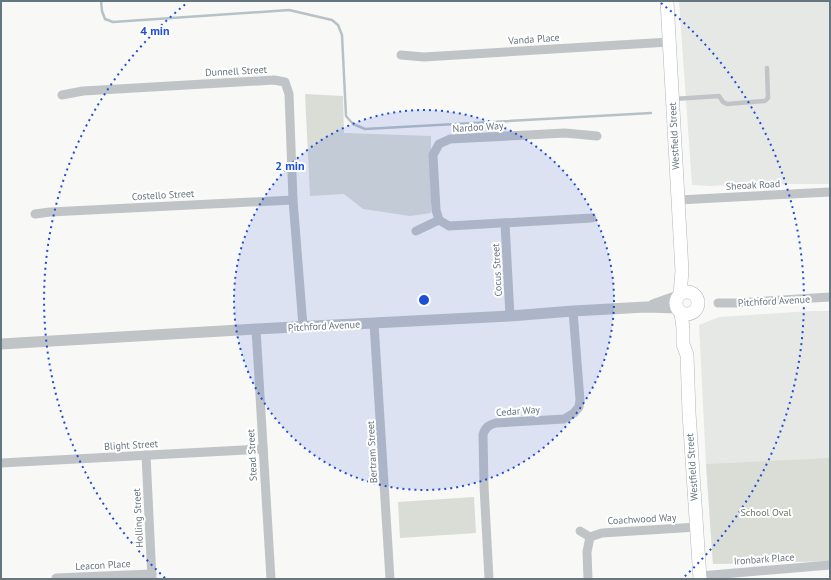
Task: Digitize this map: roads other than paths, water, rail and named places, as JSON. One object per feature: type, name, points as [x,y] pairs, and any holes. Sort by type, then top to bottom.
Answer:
[{"type":"main road","name":"Westfield Street","points":[[667,1],[683,303],[690,348],[687,356],[689,421],[700,577]]},
{"type":"street","name":"Vanda Place","points":[[401,55],[424,57],[669,42]]},
{"type":"street","name":"Dunnell Street","points":[[62,95],[83,91],[274,80],[285,82],[289,94],[293,200],[303,326]]},
{"type":"street","name":"Nardoo Way","points":[[439,220],[436,210],[433,155],[439,144],[450,139],[565,133],[597,136]]},
{"type":"street","name":"Sheoak Road","points":[[678,200],[830,192]]},
{"type":"street","name":"Costello Street","points":[[35,214],[293,200]]},
{"type":"street","points":[[416,231],[439,220],[449,226],[592,218]]},
{"type":"street","name":"Cocus Street","points":[[505,222],[510,316]]},
{"type":"street","name":"Pitchford Avenue","points":[[718,303],[830,297]]},
{"type":"street","name":"Pitchford Avenue","points":[[1,344],[303,326],[510,316],[646,307],[683,303]]},
{"type":"street","name":"Cedar Way","points":[[489,579],[483,435],[485,429],[490,424],[564,419],[574,413],[579,407],[580,400],[573,311]]},
{"type":"street","name":"Bertram Street","points":[[374,323],[390,579]]},
{"type":"street","name":"Stead Street","points":[[256,329],[271,579]]},
{"type":"street","name":"Blight Street","points":[[1,463],[263,449]]},
{"type":"street","name":"Holling Street","points":[[146,455],[152,576]]},
{"type":"street","name":"Coachwood Way","points":[[590,537],[602,533],[697,527]]},
{"type":"street","points":[[580,531],[590,537],[587,552],[588,579]]},
{"type":"street","name":"Ironbark Place","points":[[700,577],[830,565]]},
{"type":"street","name":"Leacon Place","points":[[56,578],[152,576]]},
{"type":"lane","points":[[672,99],[719,96],[723,102],[727,104],[765,101],[768,98],[767,68]]},
{"type":"waterway","points":[[101,1],[105,19],[113,22],[289,10],[332,20],[338,25],[342,35],[346,116],[353,124],[365,129],[651,113]]},
{"type":"park label","name":"School Oval","points":[[766,512]]}]
